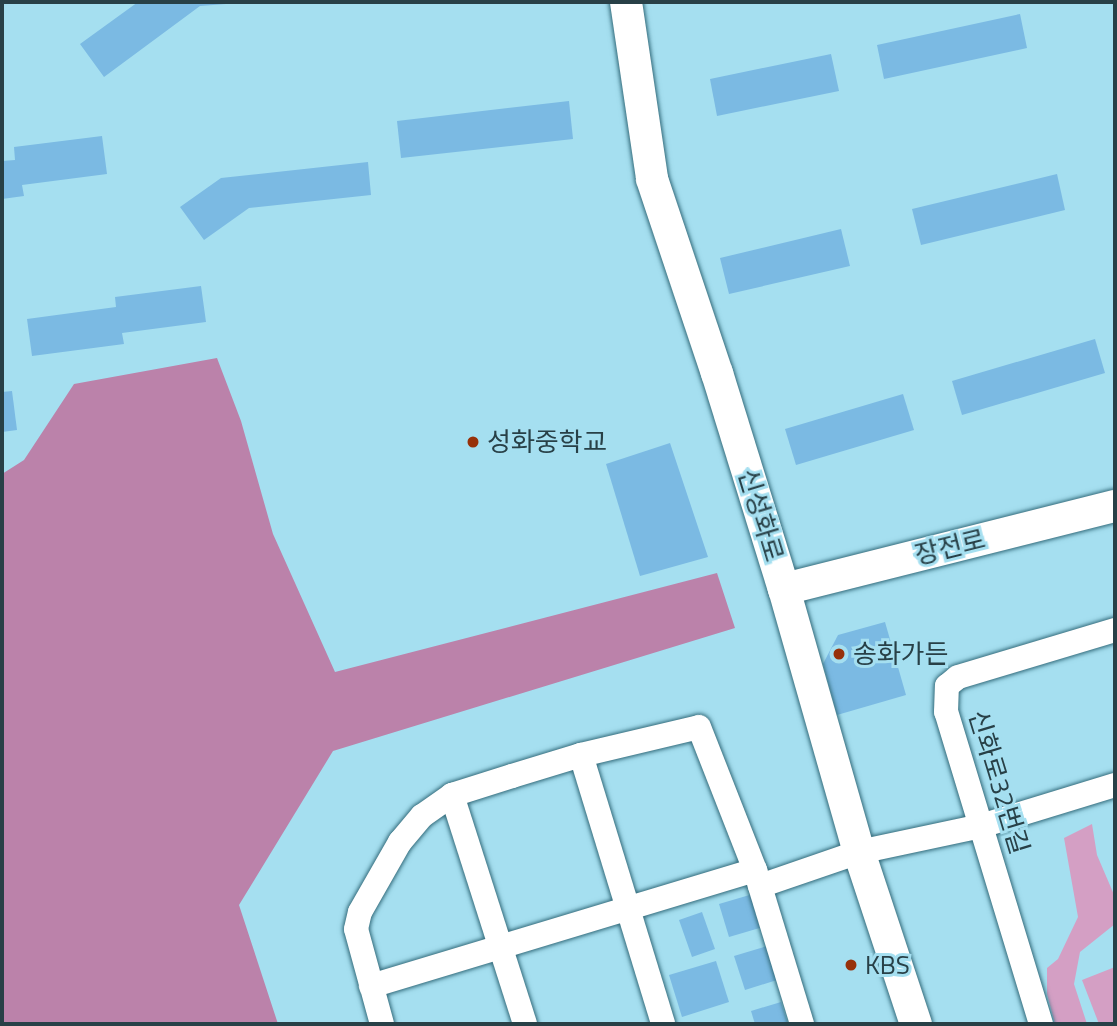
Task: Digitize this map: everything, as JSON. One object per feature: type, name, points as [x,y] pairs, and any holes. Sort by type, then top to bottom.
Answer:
[{"type":"street","name":"신성화로","points":[[626,2],[652,179],[784,589],[859,852],[916,1024]]},
{"type":"street","name":"장전로","points":[[784,589],[1115,506]]},
{"type":"street","name":"신화로32번길","points":[[1041,1024],[946,712],[947,686],[958,677],[1115,630]]},
{"type":"street","points":[[382,1024],[356,929],[360,912],[400,842],[422,816],[452,795],[581,755],[699,727],[758,878],[802,1024]]},
{"type":"street","points":[[581,755],[663,1024]]},
{"type":"street","points":[[372,986],[628,909],[859,852],[981,826],[1115,785]]},
{"type":"street","points":[[452,795],[525,1024]]},
{"type":"shaded area","points":[[217,358],[241,421],[273,534],[335,672],[717,573],[735,628],[333,751],[239,905],[278,1024],[2,1024],[2,474],[24,460],[74,384]]},
{"type":"shaded area","points":[[1092,824],[1097,855],[1115,897],[1115,924],[1080,952],[1074,984],[1087,1024],[1055,1024],[1047,994],[1047,968],[1058,959],[1078,917],[1064,838]]},
{"type":"shaded area","points":[[1115,967],[1115,1024],[1099,1024],[1082,980]]},
{"type":"building","points":[[138,2],[226,4],[200,6],[104,77],[80,44]]},
{"type":"building","points":[[1020,14],[1027,48],[884,79],[877,45]]},
{"type":"building","points":[[831,54],[839,91],[717,116],[710,79]]},
{"type":"building","points":[[569,101],[573,139],[401,158],[397,121]]},
{"type":"building","points":[[102,136],[107,174],[22,185],[24,196],[2,199],[2,161],[15,160],[14,147]]},
{"type":"building","points":[[368,162],[371,195],[249,208],[204,240],[180,207],[221,178]]},
{"type":"building","points":[[1057,174],[1065,210],[921,245],[912,209]]},
{"type":"building","points":[[841,229],[850,266],[729,294],[720,258]]},
{"type":"building","points":[[201,286],[206,322],[122,333],[124,344],[32,356],[27,319],[116,307],[115,297]]},
{"type":"building","points":[[1095,339],[1105,373],[962,415],[952,381]]},
{"type":"building","points":[[12,391],[17,430],[2,432],[2,392]]},
{"type":"building","points":[[903,394],[914,430],[796,465],[785,429]]},
{"type":"building","points":[[670,443],[708,557],[640,576],[606,464]]},
{"type":"building","points":[[885,622],[906,695],[837,715],[823,664],[838,635]]},
{"type":"building","points":[[753,894],[763,927],[729,937],[719,904]]},
{"type":"building","points":[[702,912],[715,949],[692,957],[679,920]]},
{"type":"building","points":[[767,946],[777,980],[745,990],[734,956]]},
{"type":"building","points":[[716,961],[729,1002],[682,1017],[669,975]]},
{"type":"building","points":[[781,1002],[788,1024],[755,1024],[751,1011]]},
{"type":"place","name":"성화중학교","points":[[473,442]]},
{"type":"place","name":"송화가든","points":[[839,654]]},
{"type":"place","name":"KBS","points":[[851,965]]}]
